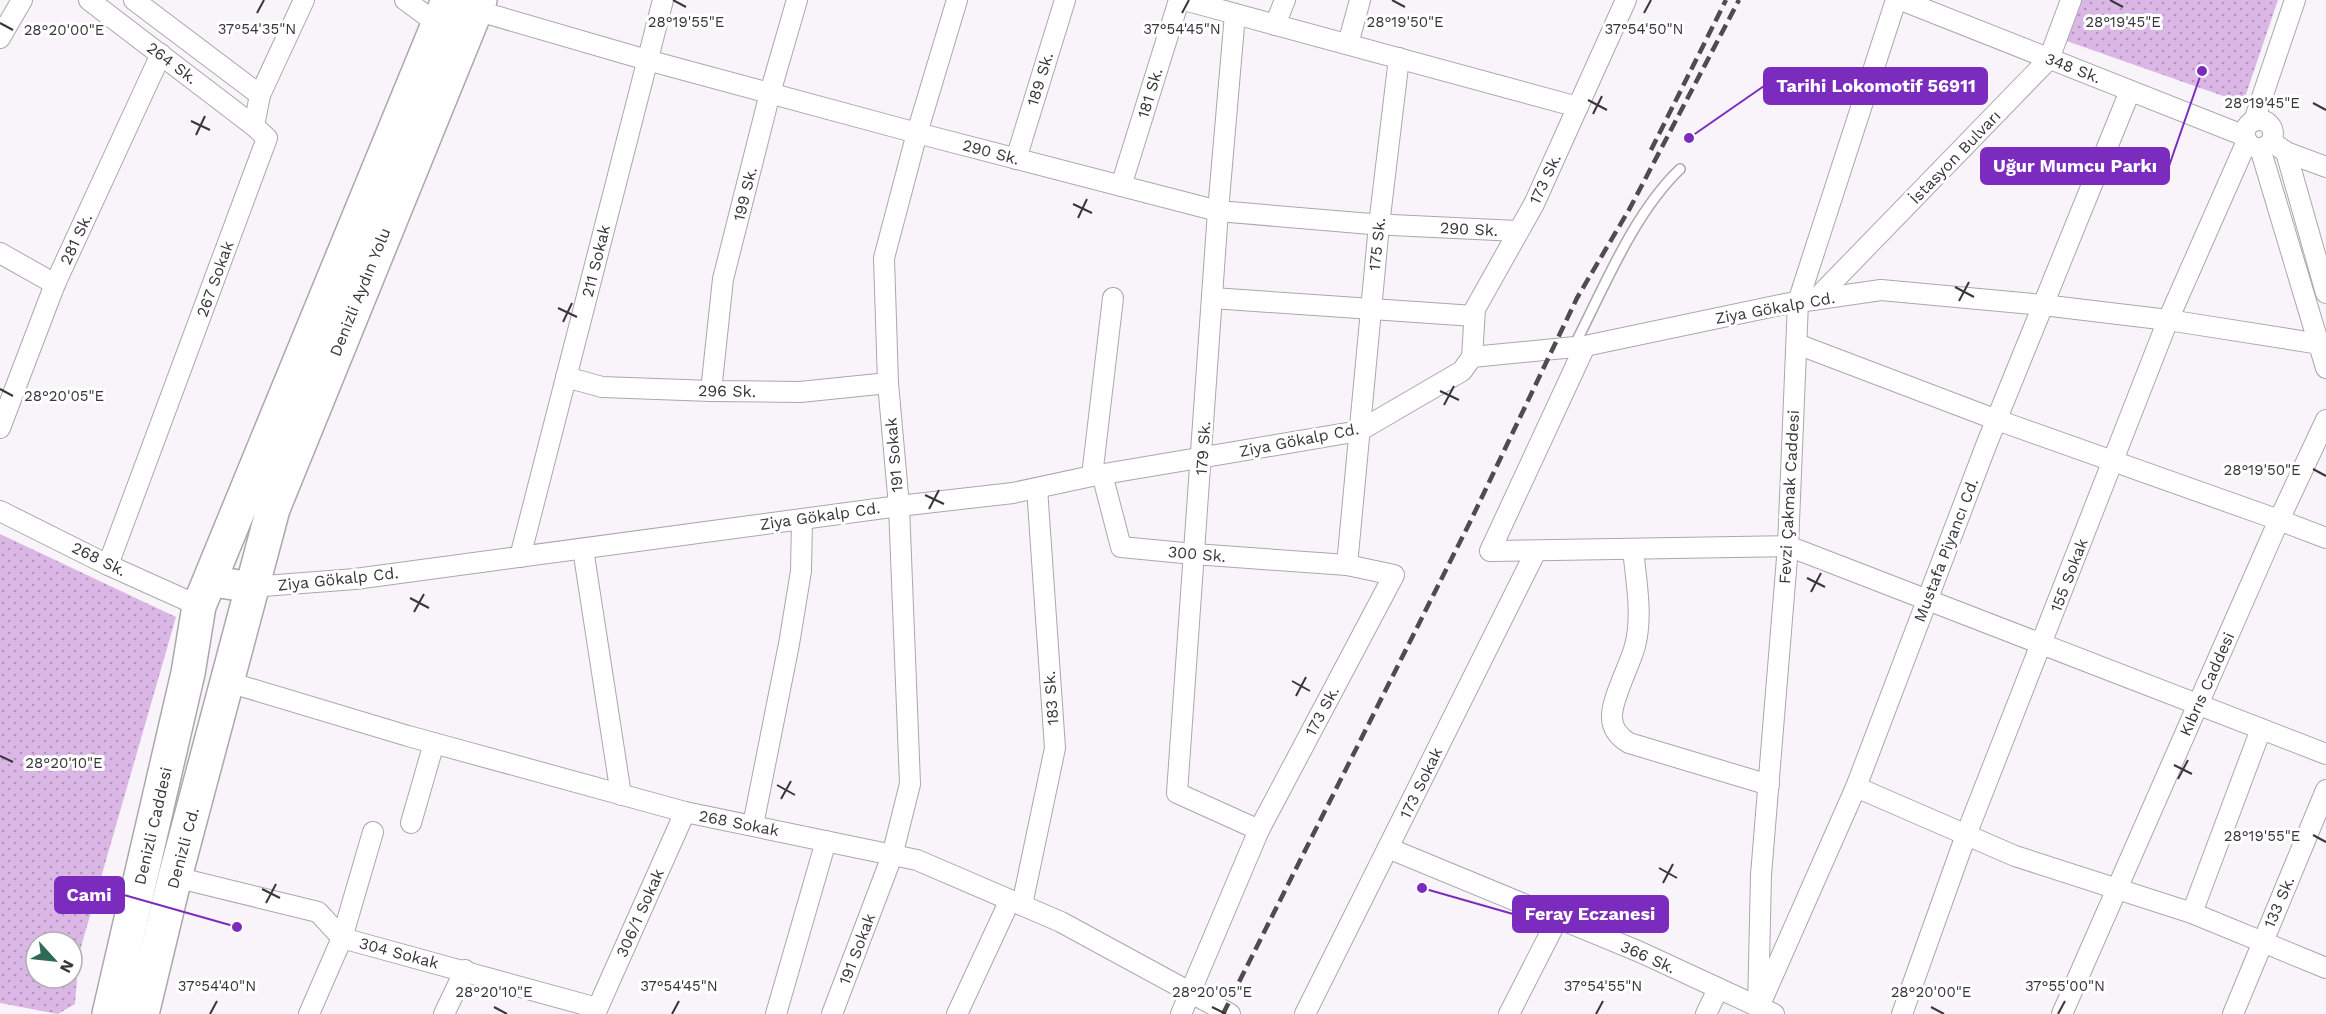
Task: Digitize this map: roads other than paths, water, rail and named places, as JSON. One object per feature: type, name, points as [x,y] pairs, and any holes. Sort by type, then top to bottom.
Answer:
[{"type":"highway","name":"Denizli Aydın Yolu","points":[[228,682],[250,587],[273,508],[460,9]]},
{"type":"highway","name":"Denizli Aydın Yolu","points":[[188,673],[204,593],[460,9]]},
{"type":"highway","name":"Denizli Caddesi","points":[[109,1014],[188,673]]},
{"type":"highway","name":"Denizli Cd.","points":[[141,1014],[175,877],[228,682]]},
{"type":"main road","points":[[204,593],[250,587]]},
{"type":"main road","points":[[188,673],[228,682]]},
{"type":"street","points":[[0,38],[22,0]]},
{"type":"street","name":"264 Sk.","points":[[89,0],[254,126]]},
{"type":"street","name":"264 Sk.","points":[[134,0],[260,95]]},
{"type":"street","points":[[254,126],[260,95],[304,0]]},
{"type":"street","name":"290 Sk.","points":[[405,0],[460,9],[917,133],[1218,211],[1379,225],[1517,231]]},
{"type":"street","name":"211 Sokak","points":[[520,557],[663,0]]},
{"type":"street","name":"199 Sk.","points":[[711,391],[723,279],[770,93],[797,0]]},
{"type":"street","name":"191 Sokak","points":[[832,1014],[892,856],[910,784],[899,506],[888,383],[884,258],[917,133],[957,0]]},
{"type":"street","name":"189 Sk.","points":[[1016,159],[1065,0]]},
{"type":"street","name":"181 Sk.","points":[[1120,186],[1179,0]]},
{"type":"street","points":[[1184,0],[1578,107]]},
{"type":"street","points":[[1275,25],[1285,0]]},
{"type":"street","points":[[1348,44],[1360,0]]},
{"type":"street","name":"173 Sk.","points":[[1472,357],[1474,309],[1534,204],[1626,0]]},
{"type":"street","name":"348 Sk.","points":[[1898,0],[2326,166]]},
{"type":"street","name":"Fevzi Çakmak Caddesi","points":[[1766,1011],[1761,875],[1788,546],[1797,344],[1807,301],[1898,0]]},
{"type":"street","name":"İstasyon Bulvarı","points":[[1807,301],[2049,59],[2071,0]]},
{"type":"street","name":"155 Sokak","points":[[1902,1014],[1966,835],[2168,320],[2260,140],[2295,0]]},
{"type":"street","name":"179 Sk.","points":[[1235,14],[1218,211],[1177,793],[1259,830]]},
{"type":"street","name":"281 Sk.","points":[[0,428],[55,284],[161,54]]},
{"type":"street","name":"175 Sk.","points":[[1359,431],[1379,225],[1399,58]]},
{"type":"street","name":"Mustafa Piyancı Cd.","points":[[1766,1011],[1856,787],[1997,420],[2130,91]]},
{"type":"street","name":"267 Sokak","points":[[108,564],[267,138],[254,126]]},
{"type":"street","points":[[2260,140],[2326,294]]},
{"type":"street","points":[[2260,140],[2322,344],[2326,368]]},
{"type":"street","points":[[0,253],[55,284]]},
{"type":"street","name":"Ziya Gökalp Cd.","points":[[250,587],[355,579],[1013,492],[1097,475],[1359,431],[1461,371],[1472,357],[1579,347],[1807,301],[1881,290],[2043,305],[2168,320],[2322,344]]},
{"type":"street","name":"300 Sk.","points":[[1113,298],[1097,475],[1121,547],[1347,565]]},
{"type":"street","points":[[1212,298],[1474,316]]},
{"type":"street","points":[[1797,344],[1997,420],[2326,538]]},
{"type":"street","points":[[1579,347],[1490,551],[1788,546],[2326,754]]},
{"type":"street","name":"296 Sk.","points":[[566,377],[602,387],[711,391],[800,392],[888,383]]},
{"type":"street","name":"Kıbrıs Caddesi","points":[[2062,1014],[2279,520],[2326,420]]},
{"type":"street","points":[[1347,565],[1359,431]]},
{"type":"street","name":"183 Sk.","points":[[957,1014],[1016,902],[1055,748],[1037,488]]},
{"type":"street","name":"268 Sk.","points":[[0,511],[108,564],[204,593]]},
{"type":"street","points":[[753,825],[801,572],[802,519]]},
{"type":"street","points":[[583,549],[621,795]]},
{"type":"street","points":[[1633,549],[1640,619],[1635,646],[1611,713],[1614,728],[1629,743],[1769,785]]},
{"type":"street","name":"173 Sokak","points":[[1305,1014],[1536,551]]},
{"type":"street","name":"173 Sk.","points":[[1181,1014],[1259,830],[1394,575],[1347,565]]},
{"type":"street","name":"268 Sokak","points":[[228,682],[434,743],[686,812],[917,860],[1061,922],[1230,1014]]},
{"type":"street","points":[[2192,913],[2260,729]]},
{"type":"street","points":[[411,823],[434,743]]},
{"type":"street","points":[[1856,787],[2015,856],[2192,913],[2326,968]]},
{"type":"street","name":"133 Sk.","points":[[2233,1014],[2326,790]]},
{"type":"street","name":"306/1 Sokak","points":[[596,1011],[686,812]]},
{"type":"street","points":[[309,1014],[342,938],[373,832]]},
{"type":"street","points":[[776,1014],[826,841]]},
{"type":"street","name":"366 Sk.","points":[[1388,848],[1640,952],[1766,1011]]},
{"type":"street","name":"304 Sokak","points":[[175,877],[318,912],[342,938],[465,970],[596,1011]]},
{"type":"street","points":[[1509,1014],[1558,918]]},
{"type":"street","points":[[444,1014],[465,970]]},
{"type":"street","points":[[1706,1014],[1718,989]]},
{"type":"lane","points":[[1579,347],[1627,243],[1663,186],[1680,169]]},
{"type":"railway","points":[[1651,150],[1726,0]]},
{"type":"railway","points":[[1223,1014],[1471,520],[1577,298],[1630,208],[1739,0]]},
{"type":"place","name":"Uğur Mumcu Parkı","points":[[2202,71]]},
{"type":"place","name":"Tarihi Lokomotif 56911","points":[[1689,138]]},
{"type":"place","name":"Feray Eczanesi","points":[[1422,888]]},
{"type":"place","name":"Cami","points":[[237,927]]}]
